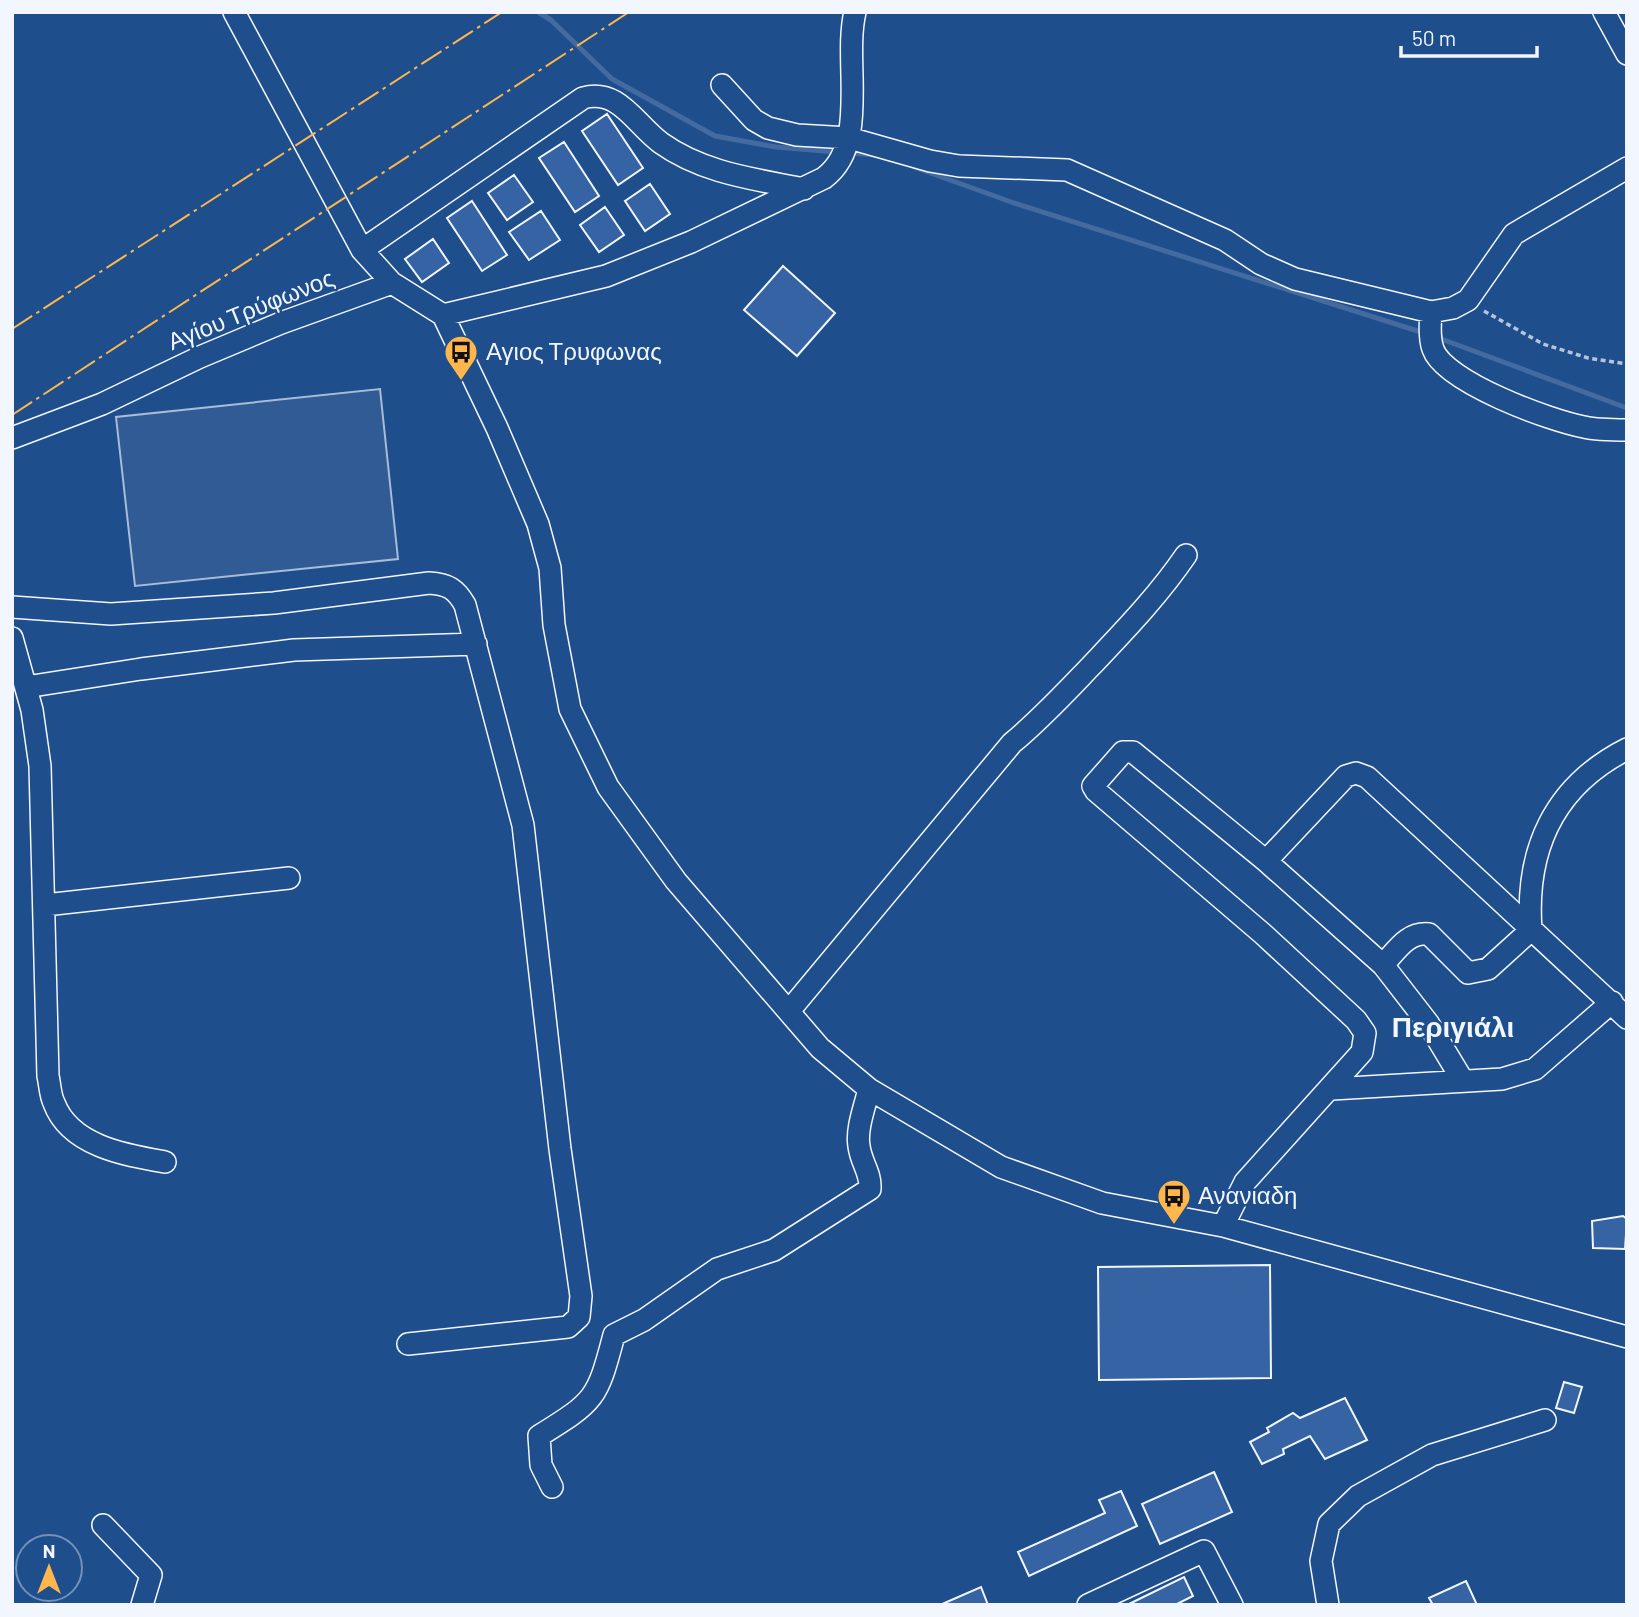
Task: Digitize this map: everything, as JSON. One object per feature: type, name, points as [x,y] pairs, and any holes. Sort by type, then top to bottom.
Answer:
[{"type":"street","points":[[234,12],[362,250],[392,283],[443,314],[498,428],[538,524],[550,568],[554,625],[570,709],[608,787],[676,881],[820,1048],[869,1089],[1001,1167],[1102,1203],[1223,1226],[1627,1337]]},
{"type":"street","points":[[443,314],[606,276],[691,242],[804,189],[845,151],[855,12]]},
{"type":"street","points":[[1604,12],[1627,54]]},
{"type":"street","points":[[722,85],[754,120],[768,128],[845,151],[959,166],[1067,170],[1225,240],[1261,264],[1295,279],[1430,318],[1468,300],[1514,234],[1627,167]]},
{"type":"street","points":[[362,250],[583,98],[597,94],[612,97],[661,143],[699,164],[723,173],[804,189]]},
{"type":"street","name":"Αγίου Τρύφωνος","points":[[12,438],[102,404],[200,357],[281,323],[392,283]]},
{"type":"street","points":[[1430,318],[1433,349],[1440,360],[1457,375],[1494,396],[1549,418],[1585,428],[1627,430]]},
{"type":"street","points":[[789,1011],[1012,743],[1035,724],[1132,623],[1162,590],[1186,555]]},
{"type":"street","points":[[12,607],[111,614],[274,603],[437,583],[457,592],[475,644],[523,825],[559,1149],[582,1296],[579,1317],[568,1327],[408,1344]]},
{"type":"street","points":[[12,638],[26,687],[40,766],[48,1076],[54,1104],[73,1130],[116,1153],[165,1161]]},
{"type":"street","points":[[26,687],[141,668],[294,650],[475,644]]},
{"type":"street","points":[[1383,965],[1411,935],[1420,933],[1429,934],[1468,972],[1488,969],[1531,930],[1531,884],[1551,815],[1571,790],[1608,758],[1627,749]]},
{"type":"street","points":[[1223,1226],[1245,1182],[1332,1089],[1362,1052],[1365,1033],[1356,1020],[1093,786],[1123,752],[1133,752],[1266,860],[1383,965],[1428,1023],[1463,1081]]},
{"type":"street","points":[[1266,860],[1346,776],[1356,773],[1367,777],[1620,1010],[1535,1069],[1502,1079],[1332,1089]]},
{"type":"street","points":[[45,905],[289,878]]},
{"type":"street","points":[[552,1488],[541,1465],[539,1436],[583,1408],[601,1385],[614,1335],[644,1320],[717,1269],[774,1250],[870,1189],[871,1174],[861,1160],[858,1141],[869,1089]]},
{"type":"street","points":[[1328,1605],[1321,1562],[1329,1524],[1357,1496],[1432,1455],[1545,1420]]},
{"type":"street","points":[[103,1525],[151,1575],[142,1605]]},
{"type":"street","points":[[1088,1605],[1204,1551],[1232,1605]]},
{"type":"path","points":[[1468,300],[1543,344],[1588,358],[1627,364]]},
{"type":"shaded area","points":[[380,389],[398,559],[135,586],[116,417]]},
{"type":"building","points":[[607,114],[643,168],[618,185],[582,131]]},
{"type":"building","points":[[564,142],[599,196],[575,212],[539,158]]},
{"type":"building","points":[[514,175],[533,202],[507,220],[488,193]]},
{"type":"building","points":[[650,184],[670,214],[645,231],[625,201]]},
{"type":"building","points":[[472,201],[507,255],[482,271],[447,218]]},
{"type":"building","points":[[605,207],[624,235],[599,252],[580,225]]},
{"type":"building","points":[[541,211],[560,240],[529,260],[509,232]]},
{"type":"building","points":[[433,239],[449,263],[422,282],[405,259]]},
{"type":"building","points":[[783,266],[835,313],[797,356],[744,310]]},
{"type":"building","points":[[1623,1216],[1627,1219],[1625,1249],[1593,1248],[1592,1221]]},
{"type":"building","points":[[1270,1265],[1271,1378],[1099,1380],[1098,1267]]},
{"type":"building","points":[[1564,1382],[1582,1387],[1574,1413],[1556,1408]]},
{"type":"building","points":[[1345,1398],[1367,1440],[1325,1459],[1310,1436],[1283,1449],[1284,1454],[1262,1464],[1250,1442],[1269,1432],[1267,1428],[1293,1413],[1300,1418]]},
{"type":"building","points":[[1214,1472],[1232,1512],[1160,1544],[1142,1504]]},
{"type":"building","points":[[1121,1491],[1137,1526],[1029,1576],[1018,1552],[1105,1513],[1099,1500]]},
{"type":"building","points":[[1184,1577],[1193,1596],[1175,1605],[1127,1605]]},
{"type":"building","points":[[1466,1581],[1477,1605],[1433,1605],[1429,1598]]},
{"type":"building","points":[[981,1587],[988,1605],[940,1605]]},
{"type":"waterway","points":[[538,12],[551,20],[612,79],[715,136],[776,147],[836,152]]},
{"type":"waterway","points":[[850,153],[875,155]]},
{"type":"waterway","points":[[914,167],[1014,203],[1424,333]]},
{"type":"waterway","points":[[1436,337],[1627,408]]},
{"type":"power","points":[[12,329],[502,12]]},
{"type":"power","points":[[12,415],[629,12]]},
{"type":"place","name":"Αγιος Τρυφωνας","points":[[461,382]]},
{"type":"place","name":"Ανανιαδη","points":[[1174,1226]]},
{"type":"district","name":"Περιγιάλι","points":[[1453,1027]]}]
